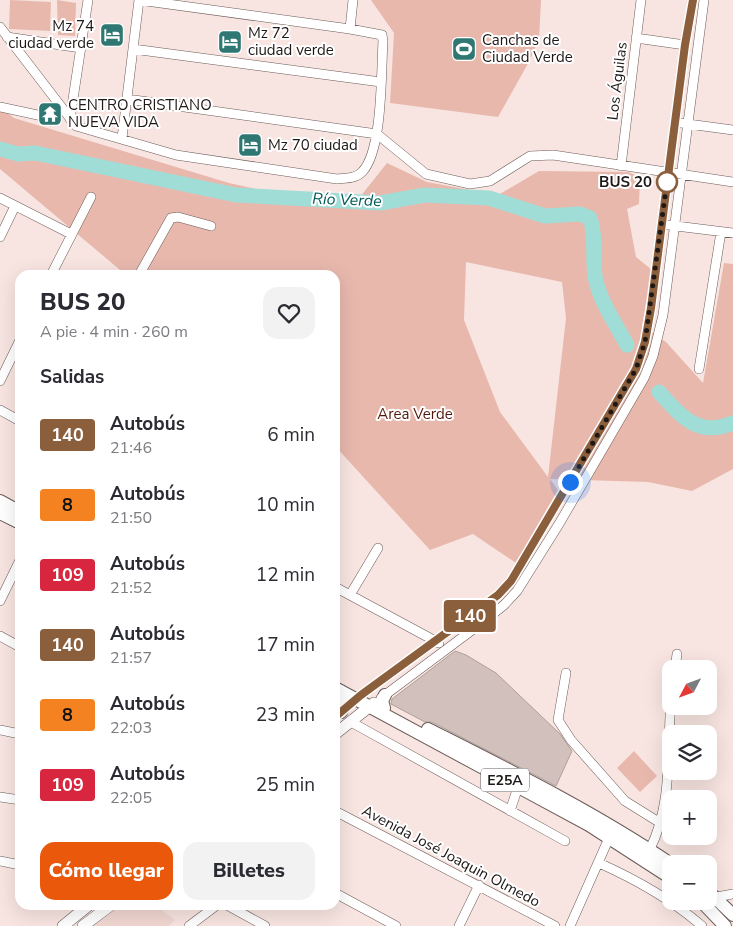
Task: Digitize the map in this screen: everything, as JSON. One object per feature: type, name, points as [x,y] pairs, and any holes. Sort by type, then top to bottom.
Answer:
[{"type":"highway","points":[[0,501],[15,509]]},
{"type":"highway","points":[[0,514],[15,521]]},
{"type":"highway","name":"E25A","points":[[340,688],[518,774],[593,815],[662,858]]},
{"type":"highway","points":[[340,693],[345,704],[340,711]]},
{"type":"highway","points":[[376,706],[385,695]]},
{"type":"highway","name":"E25A","points":[[376,706],[609,838],[662,872]]},
{"type":"highway","points":[[717,905],[733,915]]},
{"type":"highway","points":[[714,910],[725,926]]},
{"type":"main road","points":[[340,712],[358,697]]},
{"type":"main road","points":[[340,730],[376,706]]},
{"type":"main road","points":[[63,926],[83,910]]},
{"type":"main road","points":[[83,926],[104,910]]},
{"type":"street","points":[[70,119],[88,0]]},
{"type":"street","points":[[0,27],[78,127],[122,138],[176,155],[337,179],[352,178],[362,172],[368,163],[377,134],[382,35],[139,0],[122,138]]},
{"type":"street","points":[[350,29],[353,0]]},
{"type":"street","name":"Los Águilas","points":[[620,166],[642,0]]},
{"type":"street","points":[[358,697],[498,595],[511,581],[636,369],[645,342],[685,45],[693,0]]},
{"type":"street","points":[[385,695],[504,605],[517,591],[559,524],[644,378],[653,356],[663,315],[673,226],[704,0]]},
{"type":"street","points":[[7,37],[81,48]]},
{"type":"street","points":[[636,38],[685,45]]},
{"type":"street","points":[[133,49],[381,82]]},
{"type":"street","points":[[127,99],[377,134],[426,174],[470,184],[490,181],[523,160],[537,155],[553,155],[733,182]]},
{"type":"street","points":[[0,107],[56,119]]},
{"type":"street","points":[[675,121],[733,130]]},
{"type":"street","points":[[54,270],[91,197]]},
{"type":"street","points":[[0,198],[71,234]]},
{"type":"street","points":[[0,237],[15,206]]},
{"type":"street","points":[[142,270],[171,218],[178,217],[212,226]]},
{"type":"street","points":[[662,225],[733,233]]},
{"type":"street","points":[[699,369],[721,232]]},
{"type":"street","points":[[0,381],[15,350]]},
{"type":"street","points":[[0,410],[15,418]]},
{"type":"street","points":[[350,595],[378,548]]},
{"type":"street","points":[[0,601],[15,570]]},
{"type":"street","points":[[340,590],[437,640],[446,650]]},
{"type":"street","points":[[0,636],[15,644]]},
{"type":"street","points":[[676,660],[677,654]]},
{"type":"street","points":[[566,673],[558,720],[571,740],[625,801],[662,824],[650,850]]},
{"type":"street","points":[[666,790],[670,715]]},
{"type":"street","points":[[351,722],[565,841]]},
{"type":"street","points":[[0,730],[15,733]]},
{"type":"street","points":[[510,811],[518,787]]},
{"type":"street","points":[[0,796],[15,799]]},
{"type":"street","name":"Avenida José Joaquin Olmedo","points":[[340,814],[555,926]]},
{"type":"street","points":[[570,926],[609,838]]},
{"type":"street","points":[[0,861],[15,864]]},
{"type":"street","points":[[599,863],[630,876],[662,893]]},
{"type":"street","points":[[459,926],[479,885]]},
{"type":"street","points":[[717,897],[733,894]]},
{"type":"street","points":[[340,896],[396,926]]},
{"type":"street","points":[[189,926],[210,910]]},
{"type":"street","points":[[236,910],[265,926]]},
{"type":"street","points":[[687,910],[702,926]]},
{"type":"shaded area","points":[[115,910],[162,910],[175,920],[169,926],[94,926]]},
{"type":"green space","points":[[10,0],[51,2],[50,31],[9,29]]},
{"type":"green space","points":[[57,0],[76,3],[75,36],[58,35]]},
{"type":"green space","name":"Canchas de Ciudad Verde","points":[[371,0],[541,0],[539,39],[530,60],[498,117],[390,103],[394,33]]},
{"type":"green space","name":"Area Verde","points":[[0,107],[14,118],[229,183],[304,200],[356,202],[387,163],[427,182],[498,195],[539,171],[628,172],[640,177],[639,204],[627,209],[636,257],[652,270],[642,326],[666,342],[703,383],[724,263],[733,264],[733,469],[692,491],[648,482],[550,479],[558,490],[516,563],[473,534],[430,550],[340,451],[340,270],[120,270],[0,169]],"holes":[[[466,262],[562,282],[566,318],[548,477],[500,412],[464,320]]]},
{"type":"green space","points":[[634,751],[657,776],[640,792],[617,768]]},
{"type":"building","points":[[455,651],[466,655],[496,673],[560,734],[572,751],[556,786],[432,722],[425,722],[391,704],[392,699]]},
{"type":"waterway","name":"Río Verde","points":[[0,149],[18,154],[35,153],[236,195],[380,203],[425,195],[489,198],[545,216],[580,214],[590,218],[592,225],[594,265],[598,289],[627,345]]},
{"type":"waterway","name":"Río Verde","points":[[659,392],[683,416],[700,426],[710,428],[733,423]]},
{"type":"bus line","name":"140","points":[[340,713],[361,695],[471,616],[498,595],[511,581],[636,369],[645,342],[651,308],[685,45],[693,0]]},
{"type":"place","name":"Mz 74 ciudad verde","points":[[112,35]]},
{"type":"place","name":"Mz 72 ciudad verde","points":[[230,42]]},
{"type":"place","name":"Canchas de Ciudad Verde","points":[[464,49]]},
{"type":"place","name":"CENTRO CRISTIANO NUEVA VIDA","points":[[50,114]]},
{"type":"place","name":"Mz 70 ciudad","points":[[250,145]]},
{"type":"place","name":"BUS 20","points":[[667,182]]},
{"type":"route","points":[[570,482],[636,369],[645,342],[667,182]]}]
